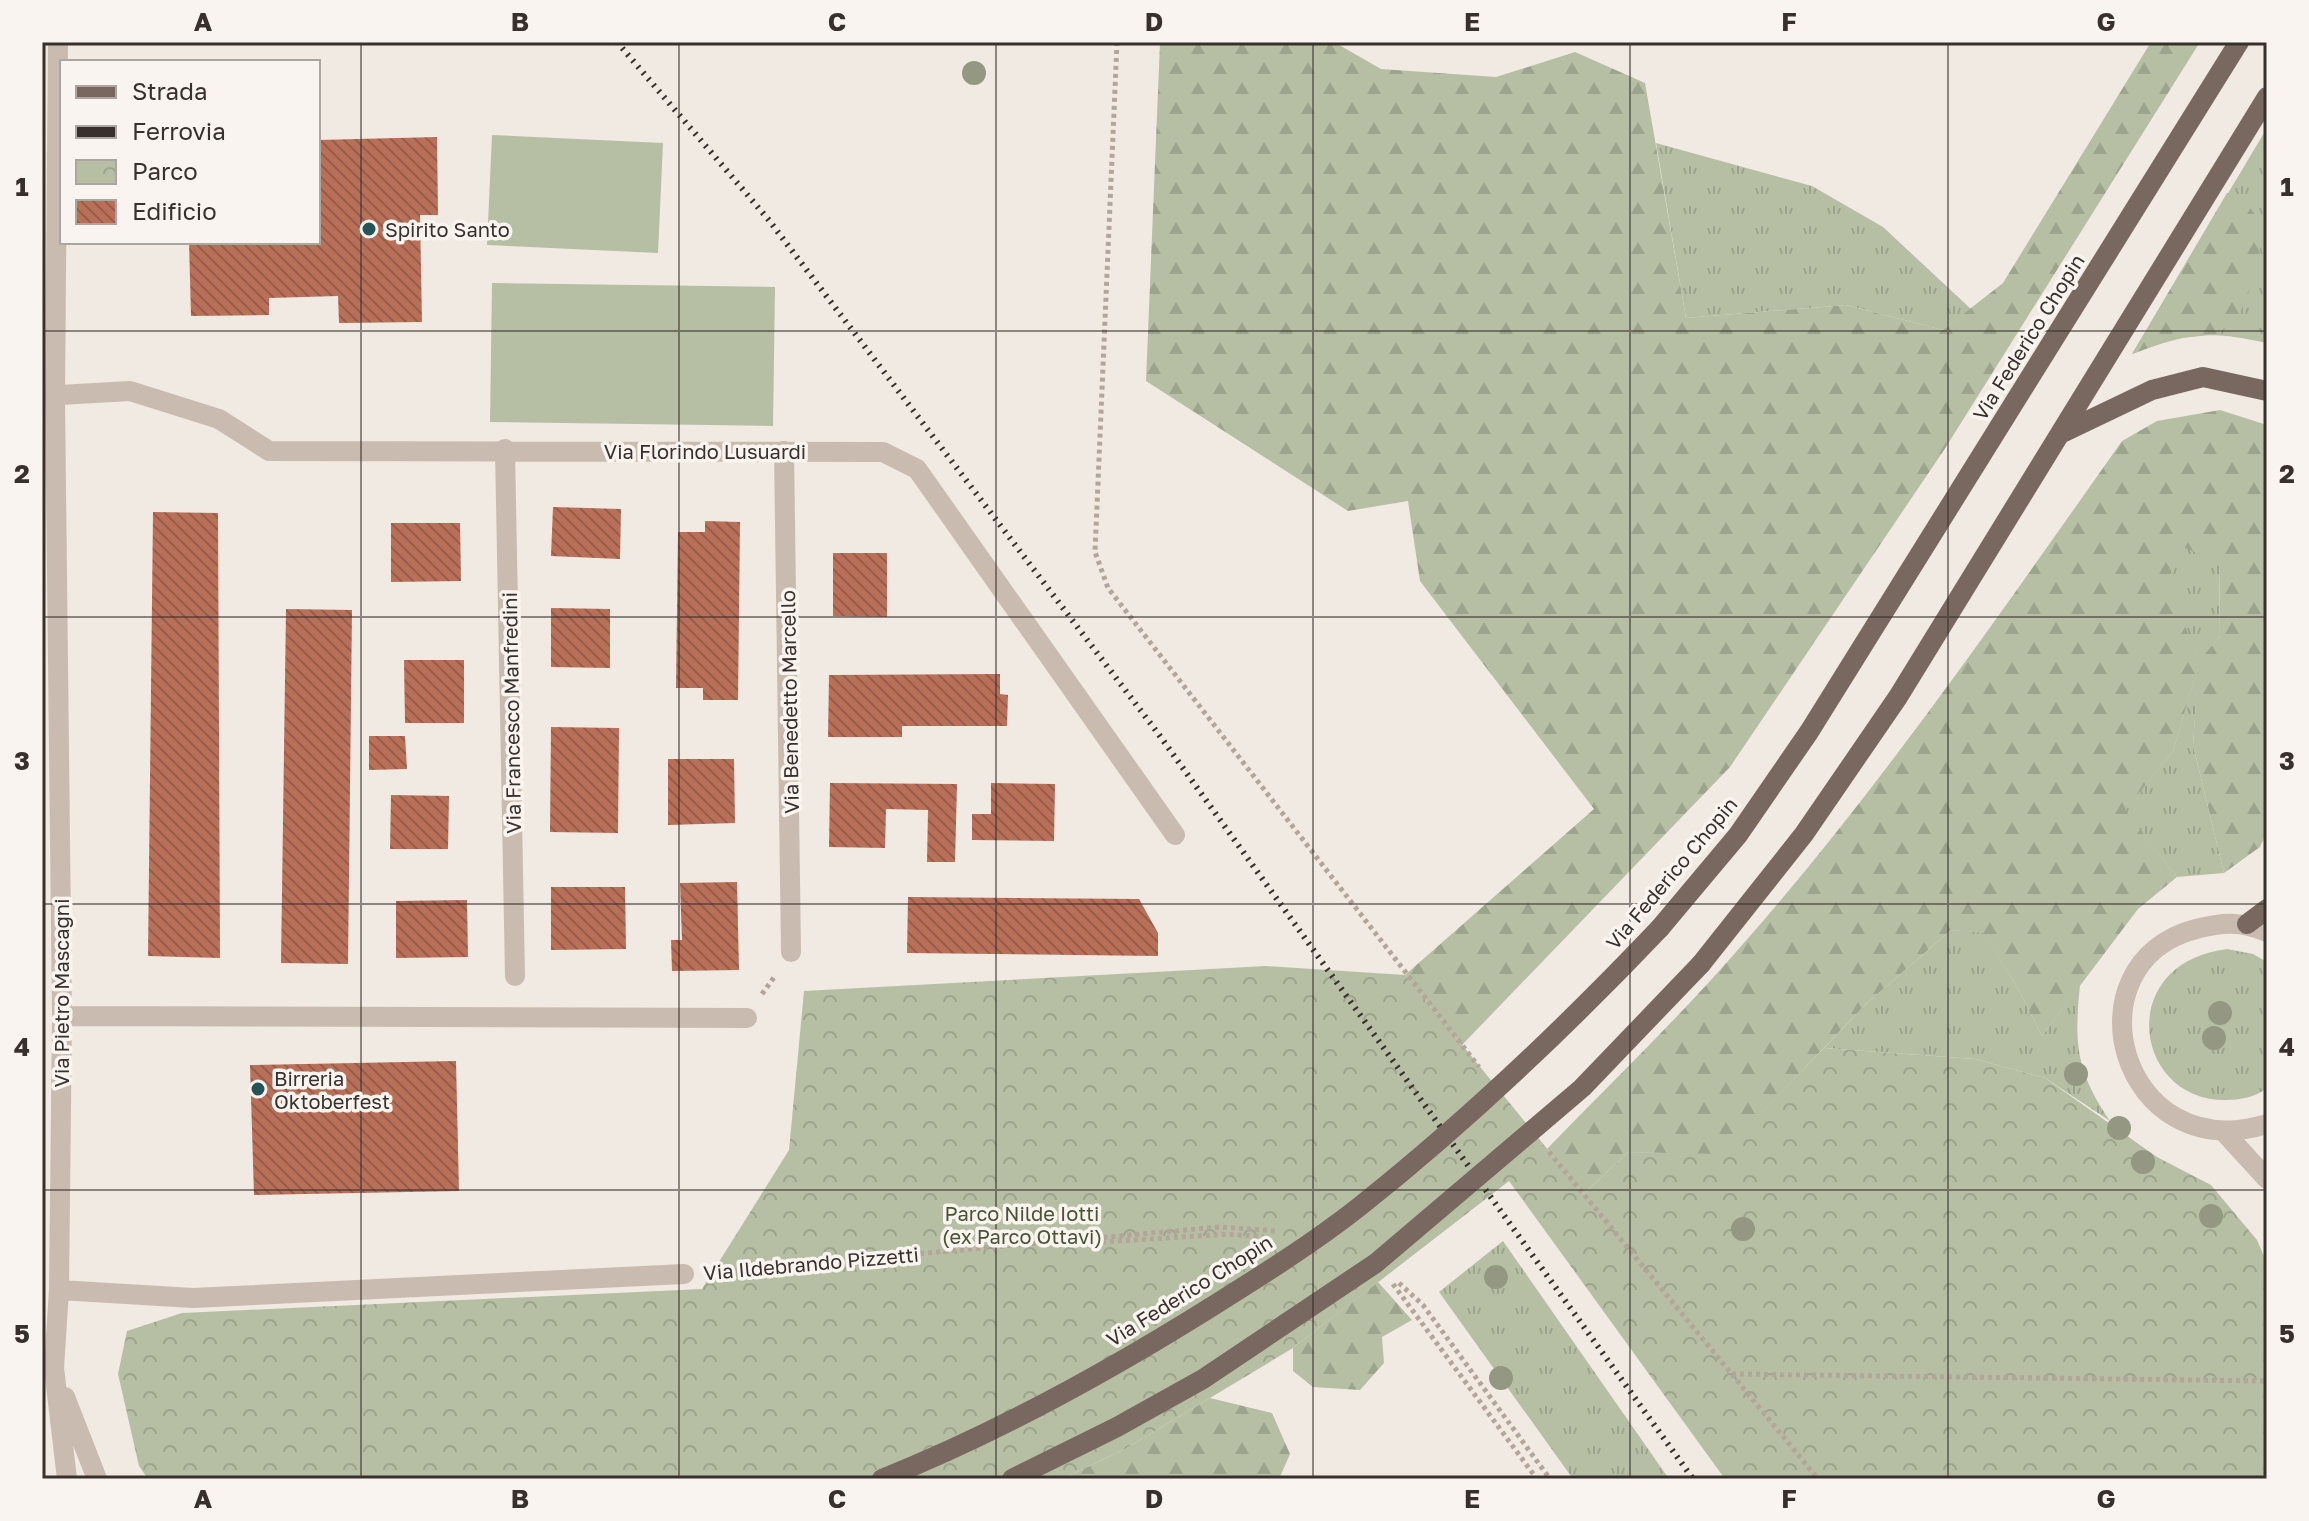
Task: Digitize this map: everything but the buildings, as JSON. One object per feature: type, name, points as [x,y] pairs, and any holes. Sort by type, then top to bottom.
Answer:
[{"type":"main road","name":"Via Federico Chopin","points":[[882,1479],[1002,1426],[1133,1356],[1249,1283],[1356,1209],[1517,1072],[1660,928],[1738,835],[1809,732],[2239,42]]},
{"type":"main road","points":[[1012,1479],[1117,1427],[1203,1379],[1376,1263],[1582,1088],[1701,964],[1804,834],[1898,697],[2267,97]]},
{"type":"main road","points":[[2060,434],[2152,390],[2203,377],[2267,391]]},
{"type":"main road","points":[[2247,924],[2267,909]]},
{"type":"street","name":"Via Pietro Mascagni","points":[[58,42],[49,397],[52,926],[62,1016],[59,1290],[54,1368],[67,1479]]},
{"type":"street","name":"Via Florindo Lusuardi","points":[[49,397],[130,391],[219,419],[269,451],[883,452],[917,469],[1175,835]]},
{"type":"street","name":"Via Francesco Manfredini","points":[[505,449],[515,976]]},
{"type":"street","name":"Via Benedetto Marcello","points":[[784,451],[791,952]]},
{"type":"street","points":[[2267,932],[2247,924],[2226,921],[2176,934],[2147,957],[2128,989],[2123,1009],[2123,1046],[2130,1070],[2157,1106],[2189,1125],[2224,1132],[2267,1124]]},
{"type":"street","points":[[62,1016],[747,1018]]},
{"type":"street","points":[[2224,1132],[2267,1179]]},
{"type":"street","name":"Via Ildebrando Pizzetti","points":[[59,1290],[193,1298],[682,1274]]},
{"type":"street","name":"Via Pietro Mascagni","points":[[54,1368],[97,1479]]},
{"type":"path","points":[[1117,42],[1095,552],[1108,588],[1481,1068]]},
{"type":"path","points":[[747,1018],[791,952]]},
{"type":"path","points":[[1547,1149],[1818,1479]]},
{"type":"path","name":"Via Ildebrando Pizzetti","points":[[682,1274],[698,1278],[867,1258],[1220,1227],[1264,1228],[1291,1235]]},
{"type":"path","points":[[1022,1245],[1228,1234],[1282,1241]]},
{"type":"path","points":[[1388,1273],[1423,1305],[1550,1479]]},
{"type":"path","points":[[1391,1282],[1537,1479]]},
{"type":"path","points":[[1731,1374],[2267,1381]]},
{"type":"green space","points":[[1160,42],[1334,42],[1381,69],[1496,77],[1575,52],[1645,83],[1686,318],[1846,305],[1943,330],[2003,283],[2151,42],[2200,42],[1944,450],[1730,767],[1462,1045],[1405,975],[1594,809],[1420,581],[1408,501],[1348,511],[1146,381]]},
{"type":"green space","points":[[2267,128],[2267,343],[2229,336],[2198,336],[2132,354]]},
{"type":"green space","points":[[492,135],[663,143],[658,253],[487,245]]},
{"type":"green space","points":[[1656,143],[1812,186],[1883,227],[1971,309],[1943,330],[1846,305],[1686,318]]},
{"type":"green space","points":[[2227,193],[2249,206],[2261,224],[2259,267],[2240,313],[2218,334],[2173,339],[2132,354]]},
{"type":"green space","points":[[492,283],[775,287],[773,426],[490,422]]},
{"type":"green space","points":[[2220,410],[2267,425],[2267,832],[2260,847],[2224,873],[2193,745],[2198,667],[2173,751],[2125,810],[2177,877],[2138,909],[2042,1036],[2019,990],[1983,933],[1951,930],[1866,1004],[1721,1155],[1628,1152],[1584,1194],[1547,1149],[1691,1002],[1767,916],[1925,717],[2122,441],[2157,421]],"holes":[[[2183,547],[2219,563],[2220,636],[2199,661],[2167,580]]]},
{"type":"green space","points":[[2183,546],[2219,562],[2220,636],[2199,662],[2166,580]]},
{"type":"green space","points":[[2199,662],[2193,745],[2224,873],[2177,877],[2124,810],[2173,751]]},
{"type":"green space","points":[[1951,930],[1983,932],[2019,990],[2042,1036],[2080,985],[2077,1024],[2080,1056],[2090,1087],[2110,1121],[2045,1078],[1975,1059],[1824,1048],[1866,1004]]},
{"type":"green space","points":[[2227,949],[2253,954],[2267,962],[2267,1088],[2248,1097],[2226,1100],[2195,1094],[2171,1079],[2156,1056],[2149,1030],[2153,1003],[2166,979],[2191,960]]},
{"type":"green space","name":"Parco Nilde Iotti (ex Parco Ottavi)","points":[[1266,966],[1405,975],[1584,1194],[1628,1152],[1721,1154],[1824,1048],[1975,1059],[2045,1078],[2157,1157],[2211,1185],[2257,1240],[2267,1263],[2267,1479],[1725,1479],[1509,1181],[1293,1348],[1125,1449],[1062,1479],[148,1479],[139,1466],[118,1374],[127,1331],[182,1313],[702,1289],[789,1150],[804,991]]},
{"type":"green space","points":[[1503,1241],[1669,1479],[1573,1479],[1439,1292]]},
{"type":"green space","points":[[1378,1282],[1412,1320],[1382,1337],[1384,1363],[1360,1390],[1313,1387],[1293,1371],[1293,1348]]},
{"type":"green space","points":[[1210,1398],[1272,1413],[1290,1454],[1279,1479],[1062,1479],[1125,1449]]},
{"type":"railway","points":[[617,42],[768,219],[1157,732],[1693,1479]]},
{"type":"place","name":"Spirito Santo","points":[[369,229]]},
{"type":"place","name":"Birreria Oktoberfest","points":[[258,1089]]}]
